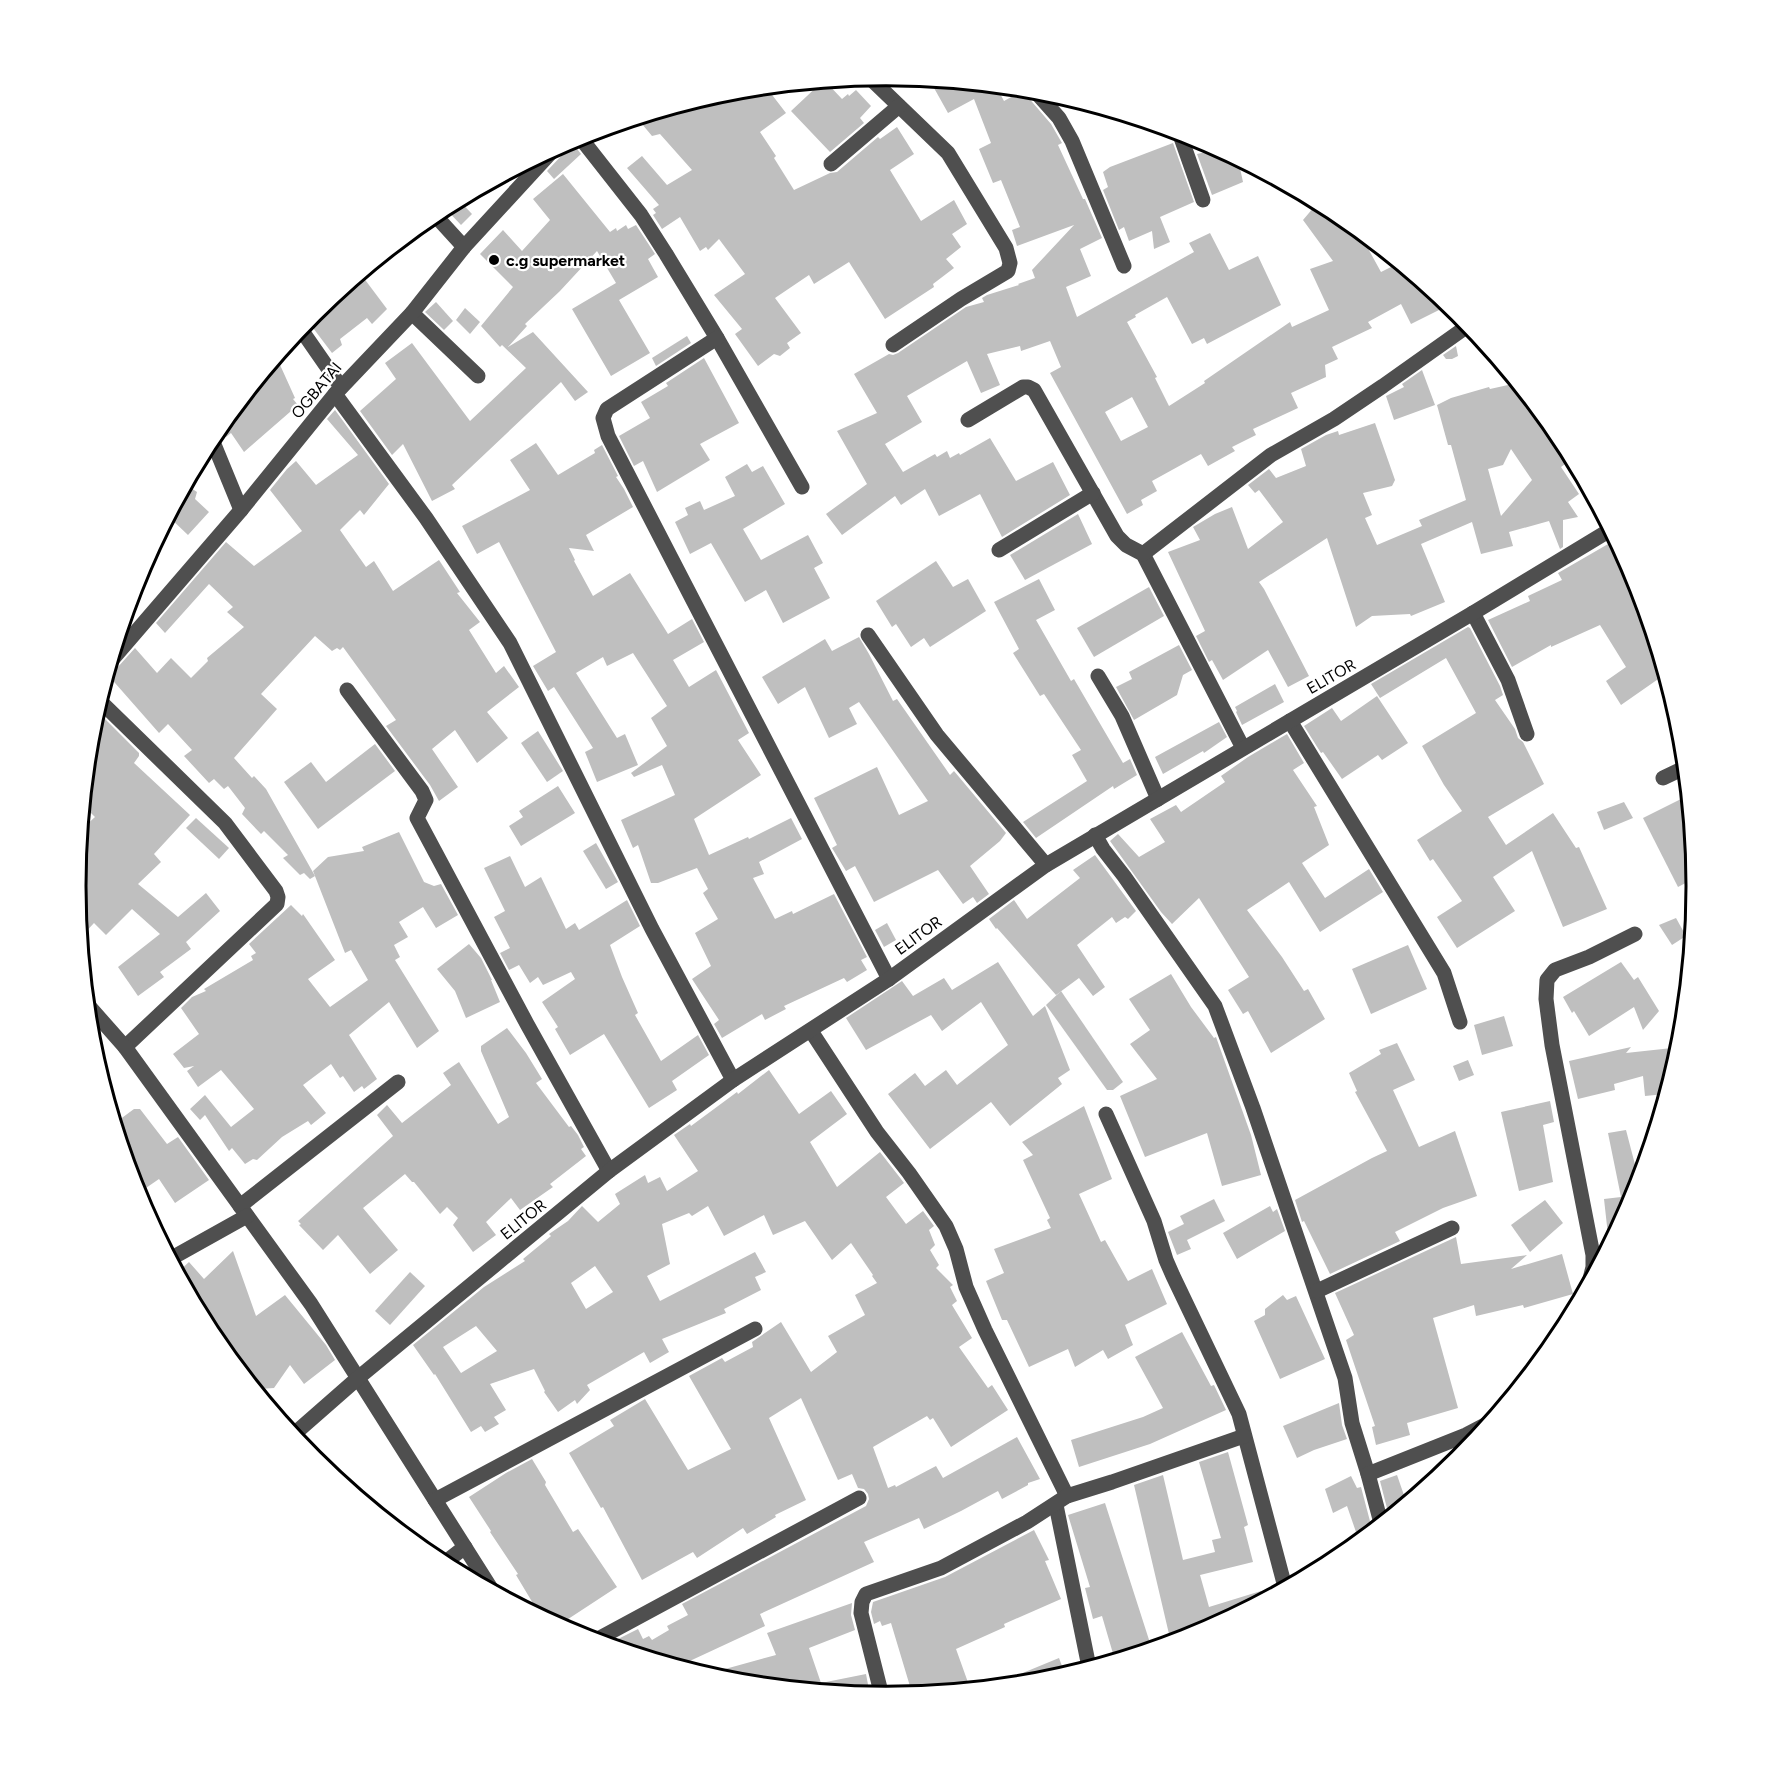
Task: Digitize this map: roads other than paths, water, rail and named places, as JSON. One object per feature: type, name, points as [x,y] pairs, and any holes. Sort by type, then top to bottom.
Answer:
[{"type":"street","points":[[878,86],[948,153],[1006,248],[1010,263],[1008,271],[961,299],[893,345]]},
{"type":"street","points":[[1044,102],[1059,118],[1072,141],[1124,266]]},
{"type":"street","points":[[831,164],[899,106]]},
{"type":"street","points":[[1183,143],[1203,200]]},
{"type":"street","points":[[585,144],[641,215],[717,338],[802,487]]},
{"type":"street","name":"OGBATAI","points":[[122,648],[241,510],[338,390],[412,313],[464,247],[540,164]]},
{"type":"street","points":[[440,221],[464,247]]},
{"type":"street","points":[[412,313],[478,376]]},
{"type":"street","points":[[1143,554],[1271,455],[1383,387],[1461,331]]},
{"type":"street","points":[[305,336],[338,390],[510,644],[652,929],[733,1080]]},
{"type":"street","points":[[717,338],[607,409],[603,418],[608,436],[889,979]]},
{"type":"street","points":[[968,420],[1023,387],[1034,390],[1117,536],[1126,545],[1143,554],[1243,748]]},
{"type":"street","points":[[216,448],[241,510]]},
{"type":"street","points":[[999,550],[1093,493]]},
{"type":"street","name":"ELITOR","points":[[299,1429],[358,1378],[609,1171],[733,1080],[889,979],[1046,865],[1604,534]]},
{"type":"street","points":[[1473,613],[1508,680],[1527,734]]},
{"type":"street","points":[[868,635],[937,735],[1046,865]]},
{"type":"street","points":[[1098,676],[1122,716],[1158,799]]},
{"type":"street","points":[[347,690],[422,791],[426,800],[417,818],[609,1171]]},
{"type":"street","points":[[106,707],[225,823],[276,891],[278,897],[277,904],[124,1047]]},
{"type":"street","points":[[1290,721],[1444,974],[1460,1022]]},
{"type":"street","points":[[1663,778],[1677,771]]},
{"type":"street","points":[[1095,835],[1102,849],[1124,876],[1215,1006],[1253,1107],[1345,1378],[1352,1423],[1378,1516]]},
{"type":"street","points":[[1593,1259],[1552,1045],[1546,980],[1555,970],[1589,957],[1635,934]]},
{"type":"street","points":[[96,1015],[124,1047],[311,1304],[484,1577]]},
{"type":"street","points":[[811,1031],[878,1132],[946,1226],[956,1249],[966,1287],[1061,1500],[1088,1659]]},
{"type":"street","points":[[177,1255],[244,1211],[398,1082]]},
{"type":"street","points":[[1106,1114],[1154,1221],[1173,1276],[1239,1414],[1283,1579]]},
{"type":"street","points":[[1317,1292],[1452,1228]]},
{"type":"street","points":[[435,1500],[755,1329]]},
{"type":"street","points":[[1368,1474],[1466,1435]]},
{"type":"street","points":[[879,1686],[861,1613],[862,1602],[866,1594],[941,1568],[1027,1522],[1061,1500],[1244,1436]]},
{"type":"street","points":[[606,1635],[859,1498]]},
{"type":"street","points":[[451,1557],[465,1547]]},
{"type":"place","name":"c.g supermarket","points":[[494,260]]}]
